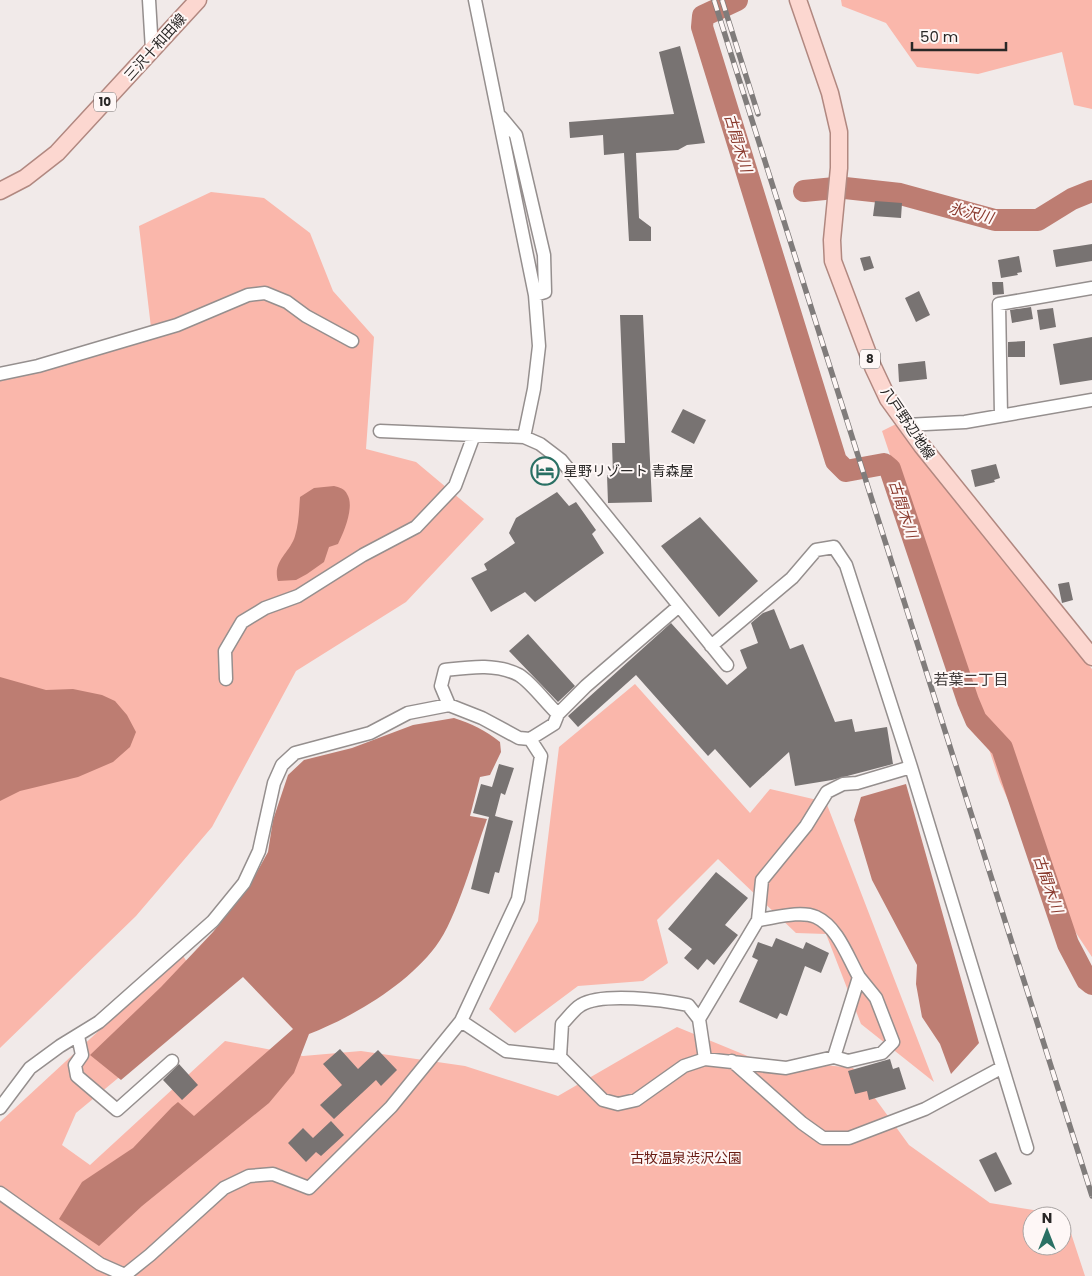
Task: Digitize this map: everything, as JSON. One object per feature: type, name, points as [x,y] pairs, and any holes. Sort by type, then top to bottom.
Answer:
[{"type":"main road","name":"三沢十和田線","points":[[0,191],[25,178],[57,153],[198,0]]},
{"type":"main road","name":"八戸野辺地線","points":[[798,0],[830,93],[839,132],[839,168],[832,240],[834,261],[873,367],[888,399],[906,425],[1092,657]]},
{"type":"street","points":[[148,0],[152,50]]},
{"type":"street","points":[[475,0],[500,115],[535,295],[539,346],[534,389],[524,438]]},
{"type":"street","points":[[1001,415],[999,304],[1092,288]]},
{"type":"street","points":[[0,374],[38,366],[177,326],[248,295],[265,293],[287,302],[306,316],[352,342]]},
{"type":"street","points":[[906,425],[965,422],[1092,400]]},
{"type":"street","points":[[380,431],[524,438],[540,444],[561,460],[727,665]]},
{"type":"street","points":[[226,679],[225,651],[242,622],[265,608],[298,596],[363,555],[416,526],[454,486],[474,435]]},
{"type":"street","points":[[711,646],[792,578],[816,550],[834,547],[846,565],[911,767],[1026,1148]]},
{"type":"street","points":[[0,1108],[30,1068],[99,1022],[213,921],[244,883],[259,851],[274,783],[282,764],[295,753],[370,733],[408,713],[449,705],[482,718],[519,738],[530,739],[554,724],[558,714],[586,686],[679,606]]},
{"type":"street","points":[[449,705],[441,686],[445,670],[478,666],[500,668],[520,676],[558,714]]},
{"type":"street","points":[[0,1194],[36,1217],[100,1264],[125,1275],[224,1188],[249,1176],[273,1174],[309,1188],[391,1107],[461,1021],[518,899],[541,756],[530,739]]},
{"type":"street","points":[[699,1019],[758,920],[762,880],[806,826],[827,792],[843,784],[857,784],[911,767]]},
{"type":"street","points":[[461,1021],[506,1051],[560,1057],[603,1100],[618,1104],[636,1100],[684,1066],[705,1059],[786,1068],[834,1057],[848,1061],[882,1053],[893,1042],[876,998],[859,978],[835,934],[816,917],[802,915],[758,920]]},
{"type":"street","points":[[834,1057],[859,978]]},
{"type":"street","points":[[560,1057],[562,1024],[581,1004],[611,998],[660,999],[688,1005],[699,1019],[705,1059]]},
{"type":"street","points":[[78,1036],[82,1055],[75,1065],[77,1076],[117,1110],[172,1061]]},
{"type":"street","points":[[732,1061],[802,1123],[823,1138],[849,1138],[925,1109],[1001,1068]]},
{"type":"green space","points":[[841,0],[1092,0],[1092,109],[1074,105],[1062,52],[978,74],[917,67],[886,23],[842,6]]},
{"type":"green space","points":[[211,192],[264,198],[310,233],[333,291],[374,337],[366,449],[416,462],[484,519],[406,602],[296,671],[212,827],[136,916],[0,1048],[0,381],[152,336],[139,226]]},
{"type":"green space","points":[[896,424],[945,481],[1092,669],[1092,957],[1050,894],[1000,782],[882,431]]},
{"type":"green space","points":[[635,684],[750,813],[770,789],[826,802],[934,1082],[861,1024],[826,934],[796,933],[718,859],[657,920],[668,963],[643,981],[578,986],[515,1033],[489,1009],[538,921],[559,747]]},
{"type":"green space","name":"古牧温泉渋沢公園","points":[[182,954],[211,1001],[76,1113],[62,1145],[90,1165],[225,1041],[303,1056],[361,1051],[465,1066],[558,1096],[677,1027],[750,1057],[853,1068],[909,1145],[990,1203],[1022,1208],[1022,1256],[1072,1256],[1072,1236],[1085,1276],[0,1276],[0,1122]]},
{"type":"shaded area","points":[[334,486],[342,488],[346,492],[350,505],[348,519],[338,544],[329,547],[324,562],[307,574],[296,580],[278,581],[277,568],[279,562],[293,542],[296,531],[300,497],[314,488]]},
{"type":"shaded area","points":[[0,677],[46,690],[73,689],[102,695],[115,701],[127,715],[136,732],[130,747],[113,762],[78,777],[20,791],[0,801]]},
{"type":"shaded area","points":[[454,718],[478,728],[500,742],[501,752],[490,775],[480,777],[470,816],[487,819],[458,903],[444,934],[436,946],[411,973],[378,998],[361,1009],[309,1034],[294,1073],[269,1103],[142,1206],[99,1246],[59,1219],[82,1182],[133,1148],[178,1102],[194,1116],[293,1029],[243,977],[121,1080],[90,1055],[161,987],[213,932],[247,890],[268,852],[273,820],[288,775],[304,760],[352,748],[413,725]]},
{"type":"shaded area","points":[[906,784],[979,1043],[951,1074],[940,1044],[922,1017],[916,984],[917,965],[872,880],[854,820],[861,797]]},
{"type":"building","points":[[680,46],[705,143],[687,145],[678,150],[636,153],[639,218],[651,227],[651,241],[629,241],[624,153],[604,155],[603,135],[570,138],[569,122],[674,114],[659,52]]},
{"type":"building","points":[[875,201],[902,203],[901,218],[873,216]]},
{"type":"building","points":[[1092,244],[1092,261],[1056,267],[1053,250]]},
{"type":"building","points":[[870,256],[874,268],[864,271],[860,258]]},
{"type":"building","points":[[1019,256],[1022,272],[1017,273],[1018,275],[1001,278],[998,260]]},
{"type":"building","points":[[992,282],[1003,282],[1004,294],[993,295]]},
{"type":"building","points":[[919,291],[930,315],[916,322],[905,298]]},
{"type":"building","points":[[1031,307],[1033,319],[1012,323],[1010,310]]},
{"type":"building","points":[[1053,308],[1056,327],[1040,330],[1037,310]]},
{"type":"building","points":[[620,315],[643,315],[652,502],[608,503],[607,475],[613,475],[612,443],[625,443]]},
{"type":"building","points":[[1092,337],[1092,380],[1060,385],[1053,344]]},
{"type":"building","points":[[1025,341],[1025,357],[1008,357],[1008,342]]},
{"type":"building","points":[[925,361],[927,379],[899,382],[898,364]]},
{"type":"building","points":[[683,409],[706,420],[694,444],[671,432]]},
{"type":"building","points":[[996,464],[1000,478],[994,480],[995,482],[975,487],[971,470]]},
{"type":"building","points":[[557,492],[569,506],[576,502],[596,530],[592,534],[604,553],[535,602],[525,592],[491,612],[471,578],[487,570],[484,564],[515,543],[509,533],[516,518]]},
{"type":"building","points":[[700,517],[758,581],[719,617],[661,546]]},
{"type":"building","points":[[1069,582],[1073,600],[1062,603],[1058,584]]},
{"type":"building","points":[[774,609],[790,649],[803,644],[835,722],[852,719],[855,732],[887,727],[893,764],[832,780],[795,786],[789,752],[750,788],[715,749],[708,756],[636,675],[578,727],[568,716],[671,623],[727,685],[747,668],[740,650],[758,643],[751,623],[763,613]]},
{"type":"building","points":[[528,634],[575,686],[558,702],[509,651]]},
{"type":"building","points":[[499,764],[514,768],[505,795],[501,793],[495,816],[513,821],[499,873],[495,872],[489,894],[471,889],[489,817],[473,813],[481,784],[492,787]]},
{"type":"building","points":[[716,872],[748,898],[725,925],[738,935],[714,965],[707,959],[698,970],[684,958],[692,949],[668,929]]},
{"type":"building","points":[[776,938],[803,949],[806,942],[829,953],[821,973],[805,966],[787,1016],[780,1013],[777,1019],[739,1002],[758,960],[752,957],[758,942],[772,947]]},
{"type":"building","points":[[340,1049],[358,1069],[378,1050],[397,1070],[381,1086],[376,1080],[334,1119],[320,1105],[342,1085],[323,1064]]},
{"type":"building","points":[[890,1059],[893,1069],[899,1067],[906,1089],[869,1100],[867,1091],[855,1094],[848,1071]]},
{"type":"building","points":[[179,1064],[198,1085],[182,1100],[163,1080]]},
{"type":"building","points":[[331,1121],[344,1135],[321,1156],[316,1152],[306,1162],[288,1143],[303,1128],[313,1138]]},
{"type":"building","points":[[996,1152],[1012,1184],[995,1192],[979,1160]]},
{"type":"waterway","name":"古間木川","points":[[737,0],[703,16],[702,27],[836,461],[846,471],[884,464],[890,469],[968,701],[976,720],[1002,748],[1068,944],[1087,980],[1092,984]]},
{"type":"waterway","name":"氷沢川","points":[[804,191],[835,188]]},
{"type":"waterway","name":"氷沢川","points":[[845,188],[900,194],[995,220],[1038,220],[1072,199],[1092,191]]},
{"type":"railway","points":[[714,0],[1092,1196]]},
{"type":"railway","points":[[722,0],[758,114]]},
{"type":"place","name":"星野リゾート 青森屋","points":[[545,471]]},
{"type":"district","name":"若葉二丁目","points":[[971,680]]}]
